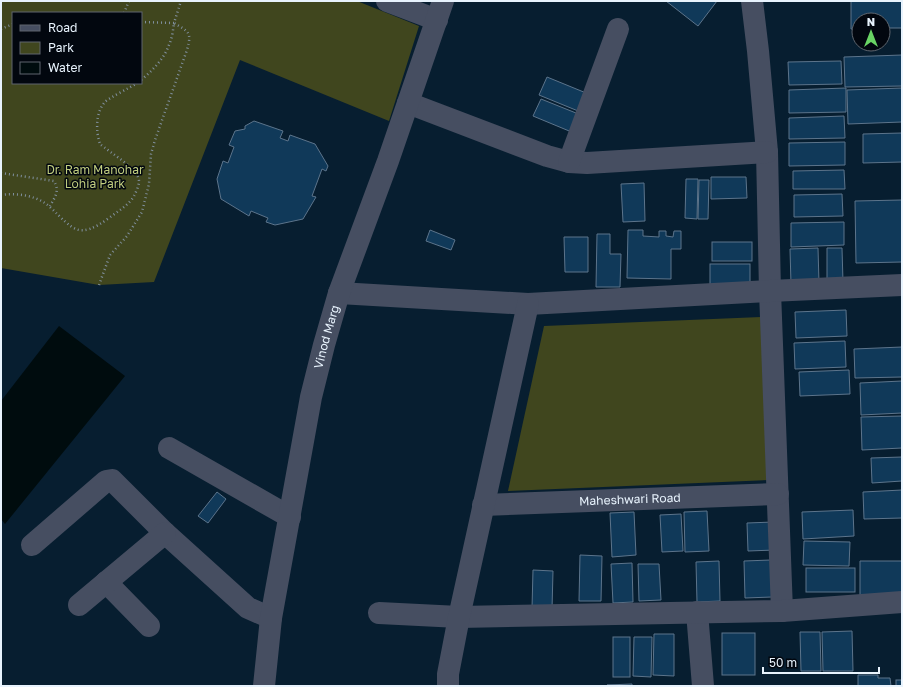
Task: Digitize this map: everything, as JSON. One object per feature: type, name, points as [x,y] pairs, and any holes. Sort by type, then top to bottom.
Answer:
[{"type":"street","points":[[387,1],[440,11]]},
{"type":"street","points":[[752,1],[767,152],[770,291],[782,611]]},
{"type":"street","name":"Vinod Marg","points":[[264,686],[271,618],[311,397],[324,345],[339,293],[440,11]]},
{"type":"street","points":[[569,162],[618,29]]},
{"type":"street","points":[[408,102],[547,156],[569,162],[587,163],[767,152]]},
{"type":"street","points":[[339,293],[528,304],[902,285]]},
{"type":"street","points":[[448,686],[448,674],[459,617],[528,304]]},
{"type":"street","points":[[169,448],[290,517]]},
{"type":"street","points":[[32,545],[106,481],[112,480],[165,533],[248,608],[271,618]]},
{"type":"street","name":"Maheshwari Road","points":[[483,505],[778,494]]},
{"type":"street","points":[[79,605],[165,533]]},
{"type":"street","points":[[106,582],[149,626]]},
{"type":"street","points":[[379,614],[459,617],[782,611],[902,602]]},
{"type":"street","points":[[697,612],[703,686]]},
{"type":"path","points":[[124,12],[129,1]]},
{"type":"path","points":[[142,79],[150,73],[163,57],[170,45],[174,24],[181,1]]},
{"type":"path","points":[[99,285],[110,255],[127,236],[142,212],[155,140],[190,38],[188,31],[174,24],[142,22]]},
{"type":"path","points":[[1,29],[12,24]]},
{"type":"path","points":[[1,196],[11,194],[25,195],[50,206],[71,228],[81,230],[92,229],[125,207],[132,200],[140,181],[136,173],[100,144],[97,123],[105,102],[135,84]]},
{"type":"path","points":[[1,173],[54,181],[57,186],[58,193],[50,206]]},
{"type":"green space","name":"Dr. Ram Manohar Lohia Park","points":[[1,1],[357,1],[419,26],[389,121],[240,60],[154,282],[99,285],[1,268]]},
{"type":"green space","points":[[761,317],[769,480],[508,491],[544,326]]},
{"type":"water","points":[[59,326],[125,376],[5,524],[1,519],[1,401]]},
{"type":"building","points":[[666,1],[717,1],[698,26]]},
{"type":"building","points":[[851,1],[902,1],[902,28],[891,28],[891,12],[851,12]]},
{"type":"building","points":[[902,55],[902,86],[845,87],[844,57]]},
{"type":"building","points":[[841,61],[842,84],[789,85],[788,62]]},
{"type":"building","points":[[547,77],[591,95],[583,113],[539,95]]},
{"type":"building","points":[[846,88],[846,112],[789,113],[789,90]]},
{"type":"building","points":[[902,88],[902,122],[848,124],[847,90]]},
{"type":"building","points":[[541,99],[581,115],[574,133],[533,116]]},
{"type":"building","points":[[844,116],[845,138],[789,139],[789,118]]},
{"type":"building","points":[[254,121],[283,131],[280,138],[288,141],[290,135],[315,144],[328,166],[326,171],[322,169],[312,196],[316,197],[303,219],[275,225],[266,222],[268,218],[251,211],[249,216],[221,199],[217,179],[223,161],[228,163],[234,147],[229,145],[235,131],[245,129],[245,126]]},
{"type":"building","points":[[902,133],[902,162],[863,163],[863,134]]},
{"type":"building","points":[[845,142],[845,165],[789,166],[789,143]]},
{"type":"building","points":[[844,170],[845,189],[793,189],[793,171]]},
{"type":"building","points":[[711,177],[746,177],[747,198],[711,199]]},
{"type":"building","points":[[686,179],[698,179],[697,219],[685,218]]},
{"type":"building","points":[[699,180],[709,180],[708,219],[698,219]]},
{"type":"building","points":[[644,183],[645,221],[623,222],[621,184]]},
{"type":"building","points":[[842,194],[843,216],[794,217],[794,195]]},
{"type":"building","points":[[902,200],[902,262],[856,263],[855,201]]},
{"type":"building","points":[[844,222],[844,245],[791,247],[791,223]]},
{"type":"building","points":[[430,230],[455,240],[451,250],[426,241]]},
{"type":"building","points":[[628,230],[643,230],[643,236],[659,237],[659,231],[666,231],[666,236],[673,237],[674,231],[681,231],[681,249],[671,249],[671,279],[627,278]]},
{"type":"building","points":[[597,234],[610,234],[610,254],[621,254],[620,287],[596,287]]},
{"type":"building","points":[[564,237],[588,237],[588,272],[565,272]]},
{"type":"building","points":[[712,242],[752,242],[752,261],[712,261]]},
{"type":"building","points":[[818,248],[819,283],[791,284],[790,249]]},
{"type":"building","points":[[827,248],[842,248],[843,282],[827,282]]},
{"type":"building","points":[[710,264],[750,264],[750,288],[710,288]]},
{"type":"building","points":[[846,310],[847,336],[796,338],[795,312]]},
{"type":"building","points":[[845,341],[846,367],[795,369],[794,343]]},
{"type":"building","points":[[902,347],[902,377],[855,378],[854,349]]},
{"type":"building","points":[[849,370],[850,394],[800,396],[799,372]]},
{"type":"building","points":[[902,381],[902,413],[861,415],[860,383]]},
{"type":"building","points":[[902,416],[902,448],[862,450],[861,417]]},
{"type":"building","points":[[902,457],[902,481],[872,483],[871,458]]},
{"type":"building","points":[[902,490],[902,518],[864,519],[863,492]]},
{"type":"building","points":[[217,492],[226,499],[208,523],[198,516]]},
{"type":"building","points":[[853,510],[854,536],[803,539],[802,512]]},
{"type":"building","points":[[707,511],[709,551],[685,552],[684,512]]},
{"type":"building","points":[[634,512],[636,555],[612,557],[610,513]]},
{"type":"building","points":[[681,514],[683,551],[662,552],[660,515]]},
{"type":"building","points":[[774,522],[775,550],[748,551],[747,523]]},
{"type":"building","points":[[804,541],[850,542],[849,566],[803,565]]},
{"type":"building","points":[[580,555],[602,556],[601,601],[579,601]]},
{"type":"building","points":[[771,560],[772,597],[745,598],[744,561]]},
{"type":"building","points":[[719,561],[720,601],[697,602],[696,562]]},
{"type":"building","points":[[860,561],[902,561],[902,593],[860,597]]},
{"type":"building","points":[[632,563],[633,602],[613,603],[611,564]]},
{"type":"building","points":[[638,564],[659,564],[661,600],[639,601]]},
{"type":"building","points":[[806,568],[855,568],[855,592],[806,592]]},
{"type":"building","points":[[533,570],[553,571],[552,609],[532,608]]},
{"type":"building","points":[[852,631],[853,671],[823,671],[822,632]]},
{"type":"building","points":[[800,632],[820,632],[821,671],[801,671]]},
{"type":"building","points":[[722,633],[755,633],[755,675],[722,675]]},
{"type":"building","points":[[654,634],[674,634],[674,676],[653,675]]},
{"type":"building","points":[[613,637],[630,637],[630,677],[613,677]]},
{"type":"building","points":[[634,637],[652,637],[651,677],[633,676]]},
{"type":"building","points":[[858,675],[878,675],[878,678],[890,678],[891,686],[858,686]]},
{"type":"building","points":[[896,680],[902,680],[902,686],[896,686]]},
{"type":"building","points":[[632,684],[632,686],[607,685]]}]
